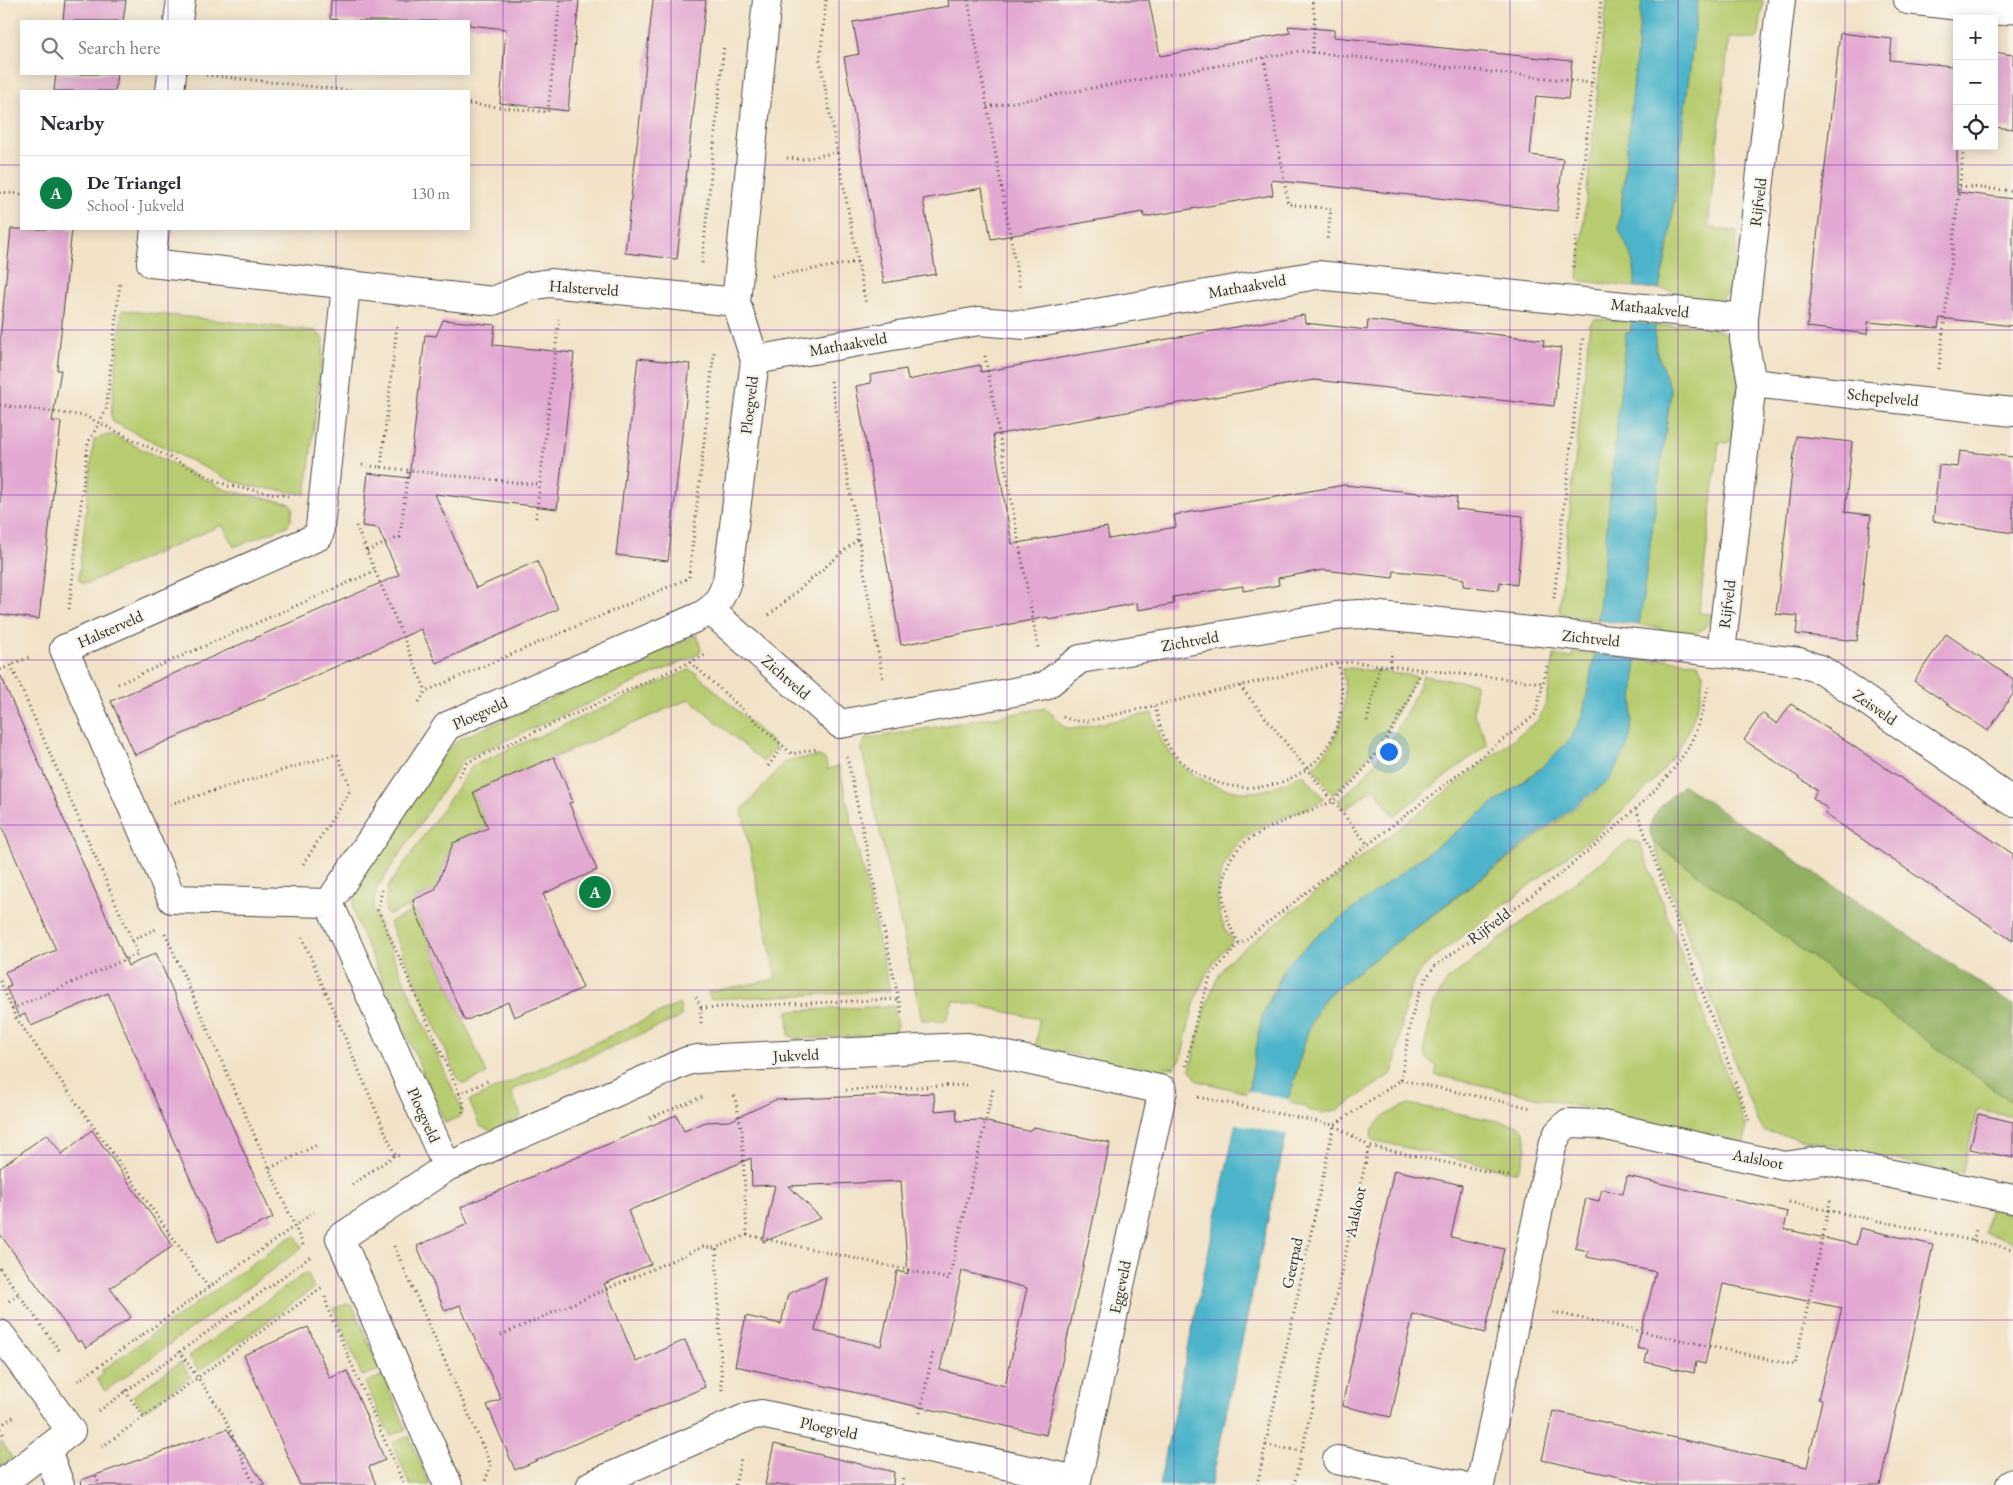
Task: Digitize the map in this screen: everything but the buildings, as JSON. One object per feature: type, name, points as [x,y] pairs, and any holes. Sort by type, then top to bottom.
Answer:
[{"type":"street","points":[[178,20],[181,0]]},
{"type":"street","name":"Ploegveld","points":[[447,1166],[329,903],[447,726],[711,610],[721,597],[727,581],[755,360],[736,302],[767,0]]},
{"type":"street","name":"Rijfveld","points":[[1721,652],[1752,383],[1744,340],[1744,318],[1781,0]]},
{"type":"street","points":[[1908,0],[2000,11],[2013,8]]},
{"type":"street","points":[[170,90],[172,75]]},
{"type":"street","points":[[151,263],[155,230]]},
{"type":"street","name":"Halsterveld","points":[[151,263],[493,301],[530,286],[550,283],[736,302]]},
{"type":"street","name":"Mathaakveld","points":[[755,360],[979,321],[1026,325],[1305,276],[1323,276],[1744,318]]},
{"type":"street","name":"Halsterveld","points":[[329,903],[172,899],[64,649],[319,536],[346,286]]},
{"type":"street","name":"Schepelveld","points":[[1752,383],[2013,412]]},
{"type":"street","name":"Zichtveld","points":[[711,610],[842,734],[889,715],[1045,686],[1080,659],[1343,615],[1360,614],[1721,652]]},
{"type":"street","name":"Zeisveld","points":[[1721,652],[1799,662],[1822,670],[2013,802]]},
{"type":"street","name":"Jukveld","points":[[447,1166],[687,1061],[703,1059],[967,1047],[1174,1082]]},
{"type":"street","name":"Eggeveld","points":[[1077,1483],[1174,1082]]},
{"type":"street","points":[[1480,1485],[1552,1147],[1558,1133],[1568,1122]]},
{"type":"street","name":"Aalsloot","points":[[1568,1122],[1598,1124],[1784,1166],[1824,1160],[2013,1199]]},
{"type":"street","points":[[447,1166],[340,1238],[448,1485]]},
{"type":"street","points":[[0,1334],[71,1431],[0,1485]]},
{"type":"street","name":"Ploegveld","points":[[591,1485],[750,1416],[762,1414],[1077,1483]]},
{"type":"street","points":[[48,1450],[60,1485]]},
{"type":"street","points":[[1337,1460],[1459,1485]]},
{"type":"path","points":[[470,104],[548,112],[560,0]]},
{"type":"path","points":[[826,0],[820,60],[872,340]]},
{"type":"path","points":[[968,0],[1026,325]]},
{"type":"path","points":[[1312,0],[1315,19],[1312,52]]},
{"type":"path","points":[[987,107],[1300,52],[1592,83]]},
{"type":"path","points":[[1264,58],[1288,204],[1331,209],[1323,276]]},
{"type":"path","points":[[202,75],[344,90]]},
{"type":"path","points":[[1936,403],[1964,150]]},
{"type":"path","points":[[751,154],[802,159],[838,152]]},
{"type":"path","points":[[1960,186],[2013,192]]},
{"type":"path","points":[[0,192],[20,194]]},
{"type":"path","points":[[736,302],[763,278],[858,262]]},
{"type":"path","points":[[64,649],[88,443],[106,410],[120,280],[151,263]]},
{"type":"path","points":[[536,518],[563,284]]},
{"type":"path","points":[[381,467],[400,291]]},
{"type":"path","points":[[979,321],[1045,686]]},
{"type":"path","points":[[825,348],[889,715]]},
{"type":"path","points":[[0,405],[85,416],[228,486],[247,491],[323,501],[352,516],[426,692]]},
{"type":"path","points":[[327,461],[540,485]]},
{"type":"path","points":[[367,551],[400,537],[408,470]]},
{"type":"path","points":[[458,778],[468,762],[742,639],[858,539]]},
{"type":"path","points":[[85,698],[375,571]]},
{"type":"path","points":[[415,707],[426,692],[689,578]]},
{"type":"path","name":"Rijfveld","points":[[1401,1080],[1418,995],[1424,979],[1436,966],[1581,858],[1636,809],[1672,772],[1687,750],[1699,725],[1711,675],[1721,652]]},
{"type":"path","points":[[1390,666],[1391,659]]},
{"type":"path","points":[[690,662],[792,754],[842,734],[909,1049]]},
{"type":"path","points":[[1057,712],[1064,718],[1074,721],[1088,721],[1338,663],[1354,662],[1543,683]]},
{"type":"path","points":[[1155,706],[1164,737],[1175,754],[1191,769],[1211,781],[1248,789],[1265,787],[1307,769],[1327,746],[1335,732],[1341,713],[1343,695],[1338,663]]},
{"type":"path","points":[[11,665],[138,954],[12,1009]]},
{"type":"path","points":[[1367,721],[1380,665]]},
{"type":"path","points":[[1239,944],[1230,929],[1222,894],[1228,866],[1237,850],[1253,837],[1332,802],[1361,774],[1394,729],[1422,669]]},
{"type":"path","points":[[1174,1082],[1211,975],[1239,944],[1536,714],[1546,673]]},
{"type":"path","points":[[1240,686],[1368,845]]},
{"type":"path","points":[[768,766],[783,746]]},
{"type":"path","points":[[1636,809],[1751,1126]]},
{"type":"path","points":[[348,1187],[395,1155],[447,1166],[464,1104],[378,910],[382,888]]},
{"type":"path","points":[[132,940],[162,926],[312,1264]]},
{"type":"path","points":[[0,981],[16,1018],[208,1287]]},
{"type":"path","points":[[696,997],[701,1008],[703,1059]]},
{"type":"path","points":[[701,1008],[898,999]]},
{"type":"path","points":[[732,1057],[734,1094],[742,1131],[747,1235]]},
{"type":"path","points":[[459,1094],[490,1080]]},
{"type":"path","points":[[1334,1126],[1401,1080],[1528,1107],[1568,1122]]},
{"type":"path","points":[[842,1090],[975,1085]]},
{"type":"path","points":[[984,1087],[1002,1091]]},
{"type":"path","points":[[501,1335],[702,1246],[716,1248],[747,1235],[948,1279],[993,1089]]},
{"type":"path","points":[[726,1095],[744,1094]]},
{"type":"path","points":[[642,1122],[703,1096],[711,1095]]},
{"type":"path","points":[[1226,1103],[1334,1126],[1369,1146],[1544,1183]]},
{"type":"path","name":"Geerpad","points":[[1257,1485],[1334,1126]]},
{"type":"path","points":[[270,1168],[317,1145]]},
{"type":"path","name":"Aalsloot","points":[[1294,1485],[1369,1146]]},
{"type":"path","points":[[1519,1304],[1795,1365],[1834,1187],[1818,1179],[1802,1163]]},
{"type":"path","points":[[0,1426],[26,1408],[50,1402],[318,1209]]},
{"type":"path","points":[[71,1431],[309,1257],[340,1238]]},
{"type":"path","points":[[97,1450],[352,1265],[396,1246],[491,1465],[484,1485]]},
{"type":"path","points":[[716,1248],[722,1396],[736,1423]]},
{"type":"path","points":[[0,1268],[63,1356]]},
{"type":"path","points":[[319,1280],[329,1312],[404,1485]]},
{"type":"path","points":[[179,1352],[223,1414],[254,1485]]},
{"type":"path","points":[[913,1446],[933,1352]]},
{"type":"path","points":[[74,1372],[80,1380]]},
{"type":"path","points":[[125,1391],[144,1417]]},
{"type":"green space","points":[[1607,0],[1642,0],[1619,229],[1629,250],[1635,271],[1635,287],[1582,281],[1578,278]]},
{"type":"green space","points":[[1698,0],[1763,0],[1759,35],[1756,39],[1729,38],[1708,227],[1736,232],[1736,255],[1731,286],[1720,299],[1711,301],[1679,297],[1679,293],[1659,289],[1669,243]]},
{"type":"green space","points":[[122,310],[316,331],[324,340],[306,494],[255,487],[232,481],[113,422],[111,415]]},
{"type":"green space","points":[[1596,319],[1632,322],[1630,333],[1626,333],[1598,620],[1562,615],[1559,610],[1590,325]]},
{"type":"green space","points":[[1679,323],[1712,327],[1728,337],[1739,377],[1732,439],[1727,443],[1719,442],[1699,613],[1713,614],[1703,628],[1691,634],[1660,631],[1660,628],[1639,625],[1671,392],[1655,343],[1655,325],[1676,326]]},
{"type":"green space","points":[[107,435],[113,435],[226,490],[288,503],[293,507],[291,520],[287,526],[234,547],[222,525],[88,583],[83,583],[79,580],[79,575],[94,440]]},
{"type":"green space","points":[[697,635],[701,650],[699,654],[464,759],[377,888],[373,908],[377,920],[463,1112],[459,1117],[445,1123],[356,920],[353,908],[356,885],[449,748],[460,739]]},
{"type":"green space","points":[[1574,653],[1595,654],[1583,714],[1570,739],[1541,768],[1317,936],[1286,965],[1262,1017],[1248,1093],[1198,1081],[1190,1069],[1200,1026],[1214,985],[1229,960],[1537,721],[1545,706],[1554,655],[1571,658]]},
{"type":"green space","points":[[1657,658],[1698,663],[1703,672],[1701,693],[1690,728],[1679,748],[1661,772],[1635,800],[1605,826],[1423,968],[1410,990],[1394,1068],[1391,1074],[1340,1109],[1323,1113],[1307,1110],[1307,1107],[1287,1101],[1309,1029],[1322,1003],[1332,991],[1595,793],[1619,763],[1631,733],[1636,659],[1657,661]]},
{"type":"green space","points":[[1350,668],[1416,676],[1399,710],[1371,753],[1333,795],[1313,767],[1330,746],[1341,722],[1345,696],[1342,669]]},
{"type":"green space","points":[[689,670],[696,673],[775,745],[775,749],[763,762],[690,699],[473,792],[488,828],[453,843],[443,869],[450,884],[414,899],[415,904],[389,915],[386,913],[385,904],[388,887],[473,765]]},
{"type":"green space","points":[[1423,676],[1475,683],[1474,714],[1488,744],[1394,816],[1374,788],[1345,810],[1338,800],[1365,774],[1388,744]]},
{"type":"green space","points":[[1046,708],[1064,727],[1073,729],[1152,713],[1162,740],[1175,758],[1185,768],[1210,783],[1223,788],[1251,792],[1269,789],[1303,774],[1324,799],[1257,829],[1231,852],[1221,874],[1218,898],[1223,924],[1233,941],[1211,967],[1203,981],[1197,995],[1181,1059],[1174,1068],[1166,1067],[1164,1075],[1036,1046],[1039,1019],[953,1000],[946,1021],[922,1020],[861,747],[865,739]]},
{"type":"green space","points":[[819,756],[825,759],[828,769],[839,766],[890,991],[710,999],[708,992],[776,979],[742,810],[785,762]]},
{"type":"green space","points":[[1683,785],[2013,1005],[2013,1103],[1653,842],[1650,825],[1653,817],[1663,804]]},
{"type":"green space","points":[[1630,840],[1640,843],[1746,1127],[1745,1143],[1435,1075],[1437,1066],[1429,1061],[1425,1055],[1424,1049],[1434,1003],[1448,979]]},
{"type":"green space","points":[[1653,842],[2013,1103],[2013,1117],[1977,1110],[1962,1174],[1764,1131],[1757,1121]]},
{"type":"green space","points":[[415,910],[487,1074],[464,1084],[459,1081],[389,922]]},
{"type":"green space","points":[[679,1004],[681,1017],[512,1090],[521,1115],[518,1119],[491,1131],[480,1126],[469,1101]]},
{"type":"green space","points":[[893,1006],[897,1026],[894,1031],[886,1035],[795,1039],[789,1035],[788,1011]]},
{"type":"green space","points":[[1409,1104],[1518,1125],[1525,1134],[1526,1147],[1517,1172],[1372,1140],[1373,1128],[1383,1118]]},
{"type":"green space","points":[[1989,1209],[2013,1214],[2013,1241],[1985,1233]]},
{"type":"green space","points":[[296,1236],[302,1248],[105,1391],[97,1379],[103,1374],[101,1371],[290,1237]]},
{"type":"green space","points":[[307,1272],[314,1288],[199,1371],[189,1356]]},
{"type":"green space","points":[[346,1304],[353,1306],[380,1370],[362,1376],[334,1309]]},
{"type":"green space","points":[[180,1362],[191,1377],[144,1411],[133,1396]]},
{"type":"green space","points":[[383,1375],[406,1429],[390,1436],[365,1383]]},
{"type":"green space","points":[[409,1436],[430,1485],[410,1485],[392,1443]]},
{"type":"green space","points":[[2,1442],[12,1458],[0,1467],[0,1444]]},
{"type":"water","points":[[1642,0],[1698,0],[1669,243],[1659,289],[1635,287],[1635,271],[1629,250],[1619,229]]},
{"type":"water","points":[[1632,322],[1655,325],[1655,343],[1671,392],[1639,625],[1598,620],[1626,333],[1630,333]]},
{"type":"water","points":[[1595,654],[1636,659],[1631,733],[1626,750],[1609,780],[1332,991],[1322,1003],[1309,1029],[1287,1101],[1248,1093],[1262,1017],[1286,965],[1317,936],[1541,768],[1570,739],[1583,714]]},
{"type":"water","points":[[1236,1122],[1287,1131],[1211,1485],[1159,1485]]},
{"type":"pier","points":[[1246,1090],[1291,1100],[1287,1104],[1247,1096]]},
{"type":"pier","points":[[1237,1119],[1287,1129],[1288,1135],[1233,1123]]},
{"type":"place","name":"De Triangel","points":[[595,892]]}]
